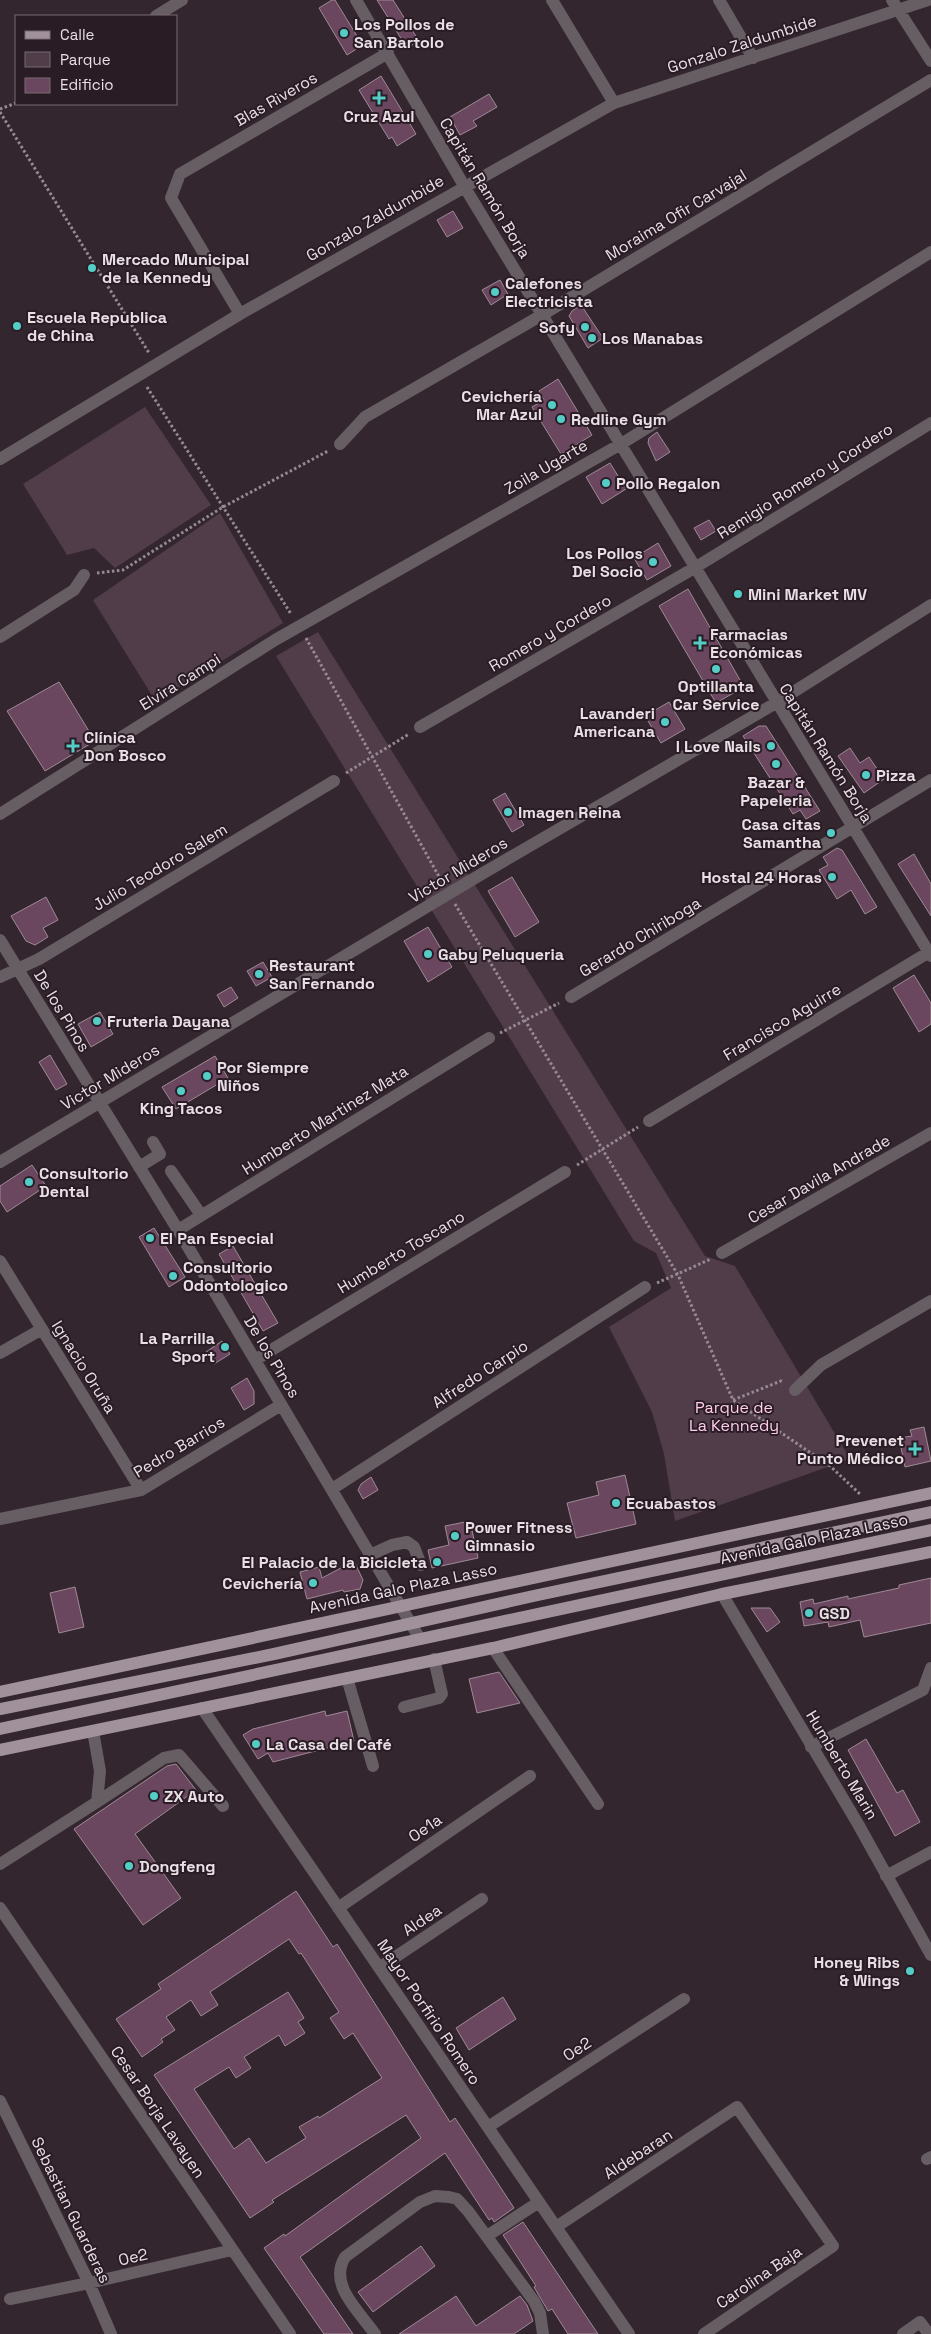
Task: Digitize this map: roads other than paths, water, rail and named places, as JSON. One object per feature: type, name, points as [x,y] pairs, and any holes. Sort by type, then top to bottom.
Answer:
[{"type":"main road","name":"Avenida Galo Plaza Lasso","points":[[0,1692],[931,1493]]},
{"type":"main road","name":"Avenida Galo Plaza Lasso","points":[[0,1709],[274,1654],[931,1512]]},
{"type":"main road","name":"Avenida Galo Plaza Lasso","points":[[0,1729],[931,1530]]},
{"type":"main road","points":[[0,1750],[493,1648],[722,1594],[931,1552]]},
{"type":"street","points":[[158,15],[182,0]]},
{"type":"street","name":"Capitán Ramón Borja","points":[[356,0],[388,52],[464,186],[696,567],[776,703],[930,953]]},
{"type":"street","points":[[552,0],[614,102]]},
{"type":"street","points":[[719,0],[753,58]]},
{"type":"street","points":[[927,0],[931,8]]},
{"type":"street","name":"Gonzalo Zaldumbide","points":[[0,459],[240,314],[614,102],[753,58],[895,5],[927,0]]},
{"type":"street","points":[[895,5],[931,61]]},
{"type":"street","name":"Blas Riveros","points":[[240,314],[171,198],[180,174],[388,52]]},
{"type":"street","name":"Moraima Ofir Carvajal","points":[[340,444],[365,418],[931,80]]},
{"type":"street","name":"Zoila Ugarte","points":[[275,640],[621,444],[931,252]]},
{"type":"street","name":"Remigio Romero y Cordero","points":[[696,567],[931,423]]},
{"type":"street","name":"Romero y Cordero","points":[[420,727],[696,567]]},
{"type":"street","points":[[0,637],[74,590],[84,575]]},
{"type":"street","name":"Victor Mideros","points":[[0,1162],[449,894],[776,703],[931,604]]},
{"type":"street","name":"Elvira Campi","points":[[0,814],[275,640]]},
{"type":"street","name":"Gerardo Chiriboga","points":[[571,997],[931,780]]},
{"type":"street","name":"Julio Teodoro Salem","points":[[0,977],[39,959],[334,781]]},
{"type":"street","name":"De los Pinos","points":[[0,940],[178,1230],[420,1639]]},
{"type":"street","name":"Francisco Aguirre","points":[[649,1121],[930,953]]},
{"type":"street","name":"Humberto Martinez Mata","points":[[178,1230],[489,1038]]},
{"type":"street","name":"Cesar Davila Andrade","points":[[722,1253],[931,1133]]},
{"type":"street","points":[[139,1167],[160,1154],[153,1142]]},
{"type":"street","points":[[171,1171],[201,1215]]},
{"type":"street","name":"Humberto Toscano","points":[[255,1360],[565,1172]]},
{"type":"street","name":"Ignacio Oruña","points":[[0,1261],[141,1490]]},
{"type":"street","name":"Alfredo Carpio","points":[[332,1489],[645,1287]]},
{"type":"street","points":[[795,1390],[821,1365],[931,1301]]},
{"type":"street","points":[[0,1353],[42,1329]]},
{"type":"street","name":"Pedro Barrios","points":[[0,1519],[141,1490],[281,1405]]},
{"type":"street","points":[[370,1555],[392,1545],[407,1542],[414,1547],[421,1565]]},
{"type":"street","name":"Humberto Marin","points":[[722,1594],[931,1954]]},
{"type":"street","points":[[493,1648],[598,1804]]},
{"type":"street","points":[[404,1708],[439,1698],[442,1694],[434,1659]]},
{"type":"street","points":[[812,1747],[923,1690],[931,1668]]},
{"type":"street","points":[[347,1678],[373,1766]]},
{"type":"street","name":"Mayor Porfirio Romero","points":[[202,1708],[629,2334]]},
{"type":"street","points":[[93,1731],[100,1771],[97,1802]]},
{"type":"street","points":[[0,1864],[164,1758],[179,1755],[223,1806]]},
{"type":"street","name":"Oe1a","points":[[338,1908],[530,1776]]},
{"type":"street","points":[[886,1876],[931,1852]]},
{"type":"street","name":"Aldea","points":[[379,1968],[482,1899]]},
{"type":"street","name":"Cesar Borja Lavayen","points":[[0,1908],[290,2334]]},
{"type":"street","name":"Oe2","points":[[488,2127],[684,1999]]},
{"type":"street","name":"Sebastian Guarderas","points":[[0,2101],[90,2283],[111,2334]]},
{"type":"street","name":"Aldebaran","points":[[556,2227],[737,2107],[833,2246]]},
{"type":"street","points":[[375,2334],[340,2284],[340,2266],[345,2257],[420,2202],[436,2196],[457,2199],[488,2236],[534,2302],[540,2313],[543,2334]]},
{"type":"street","points":[[488,2236],[538,2202]]},
{"type":"street","name":"Carolina Baja","points":[[704,2334],[833,2246]]},
{"type":"street","name":"Oe2","points":[[10,2298],[90,2283],[232,2250]]},
{"type":"street","points":[[903,2334],[920,2322],[929,2334]]},
{"type":"place","name":"Los Pollos de San Bartolo","points":[[344,33]]},
{"type":"place","name":"Cruz Azul","points":[[379,98]]},
{"type":"place","name":"Mercado Municipal de la Kennedy","points":[[92,268]]},
{"type":"place","name":"Calefones Electricista","points":[[495,292]]},
{"type":"place","name":"Escuela Republica de China","points":[[17,326]]},
{"type":"place","name":"Sofy","points":[[585,327]]},
{"type":"place","name":"Los Manabas","points":[[592,338]]},
{"type":"place","name":"Cevichería Mar Azul","points":[[552,405]]},
{"type":"place","name":"Redline Gym","points":[[561,419]]},
{"type":"place","name":"Pollo Regalon","points":[[606,483]]},
{"type":"place","name":"Los Pollos Del Socio","points":[[653,562]]},
{"type":"place","name":"Mini Market MV","points":[[738,594]]},
{"type":"place","name":"Farmacias Económicas","points":[[700,643]]},
{"type":"place","name":"Optillanta Car Service","points":[[716,669]]},
{"type":"place","name":"Lavanderi Americana","points":[[665,722]]},
{"type":"place","name":"Clínica Don Bosco","points":[[73,746]]},
{"type":"place","name":"I Love Nails","points":[[771,746]]},
{"type":"place","name":"Bazar & Papeleria","points":[[776,764]]},
{"type":"place","name":"Pizza","points":[[866,775]]},
{"type":"place","name":"Imagen Reina","points":[[508,812]]},
{"type":"place","name":"Casa citas Samantha","points":[[831,833]]},
{"type":"place","name":"Hostal 24 Horas","points":[[832,877]]},
{"type":"place","name":"Gaby Peluqueria","points":[[428,954]]},
{"type":"place","name":"Restaurant San Fernando","points":[[259,974]]},
{"type":"place","name":"Fruteria Dayana","points":[[97,1021]]},
{"type":"place","name":"Por Siempre Niños","points":[[207,1076]]},
{"type":"place","name":"King Tacos","points":[[181,1091]]},
{"type":"place","name":"Consultorio Dental","points":[[29,1182]]},
{"type":"place","name":"El Pan Especial","points":[[150,1238]]},
{"type":"place","name":"Consultorio Odontologico","points":[[173,1276]]},
{"type":"place","name":"La Parrilla Sport","points":[[225,1347]]},
{"type":"place","name":"Prevenet Punto Médico","points":[[915,1449]]},
{"type":"place","name":"Ecuabastos","points":[[616,1503]]},
{"type":"place","name":"Power Fitness Gimnasio","points":[[455,1536]]},
{"type":"place","name":"El Palacio de la Bicicleta","points":[[437,1562]]},
{"type":"place","name":"Cevichería","points":[[313,1583]]},
{"type":"place","name":"GSD","points":[[809,1613]]},
{"type":"place","name":"La Casa del Café","points":[[256,1744]]},
{"type":"place","name":"ZX Auto","points":[[154,1796]]},
{"type":"place","name":"Dongfeng","points":[[129,1866]]},
{"type":"place","name":"Honey Ribs & Wings","points":[[910,1971]]},
{"type":"park label","name":"Parque de La Kennedy","points":[[734,1416]]}]
